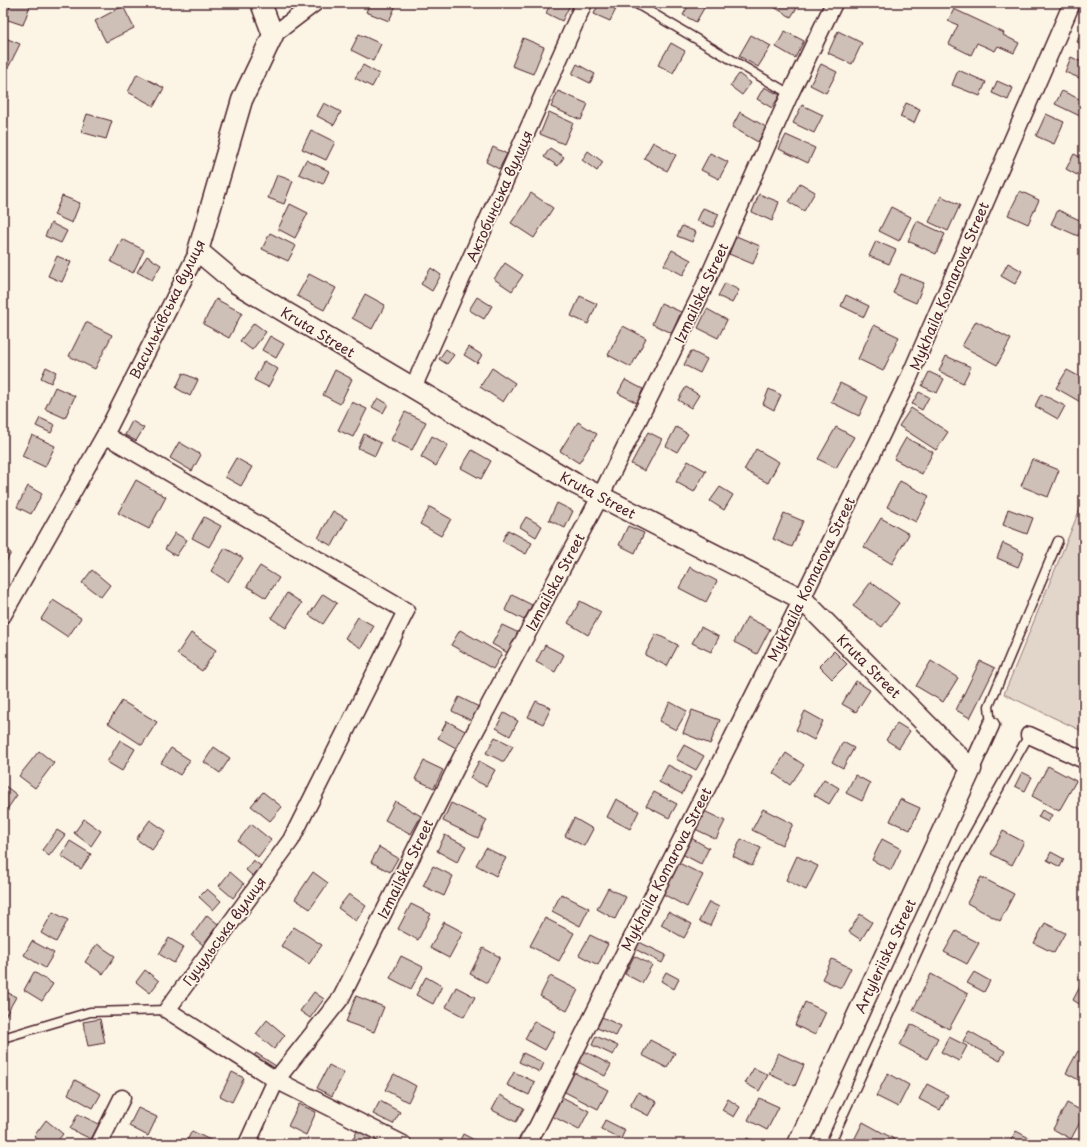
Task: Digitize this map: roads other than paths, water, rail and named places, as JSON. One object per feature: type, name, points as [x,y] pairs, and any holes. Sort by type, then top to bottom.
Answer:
[{"type":"street","points":[[261,3],[273,35]]},
{"type":"street","name":"Васильківська вулиця","points":[[3,615],[105,435],[198,251],[242,100],[273,35],[315,3]]},
{"type":"street","name":"Актобинська вулиця","points":[[413,388],[584,3]]},
{"type":"street","name":"Izmailska Street","points":[[246,1144],[276,1080],[341,998],[461,758],[600,497],[700,296],[790,94],[834,3]]},
{"type":"street","name":"Mykhaila Komarova Street","points":[[526,1144],[536,1127],[802,599],[908,380],[1072,3]]},
{"type":"street","name":"Kruta Street","points":[[198,251],[236,283],[567,479],[802,599],[971,769]]},
{"type":"street","name":"Гуцульська вулиця","points":[[105,435],[406,611],[291,840],[167,1010]]},
{"type":"street","points":[[971,769],[991,725]]},
{"type":"street","points":[[1029,736],[1084,760]]},
{"type":"street","name":"Artyleriiska Street","points":[[798,1144],[971,769]]},
{"type":"street","points":[[167,1010],[276,1080],[403,1144]]},
{"type":"street","points":[[99,1144],[122,1098]]},
{"type":"lane","points":[[635,3],[790,94]]},
{"type":"lane","points":[[991,725],[989,706],[1058,541]]},
{"type":"lane","points":[[830,1144],[960,858],[975,829],[1029,736]]},
{"type":"lane","points":[[3,1038],[90,1012],[167,1010]]}]
